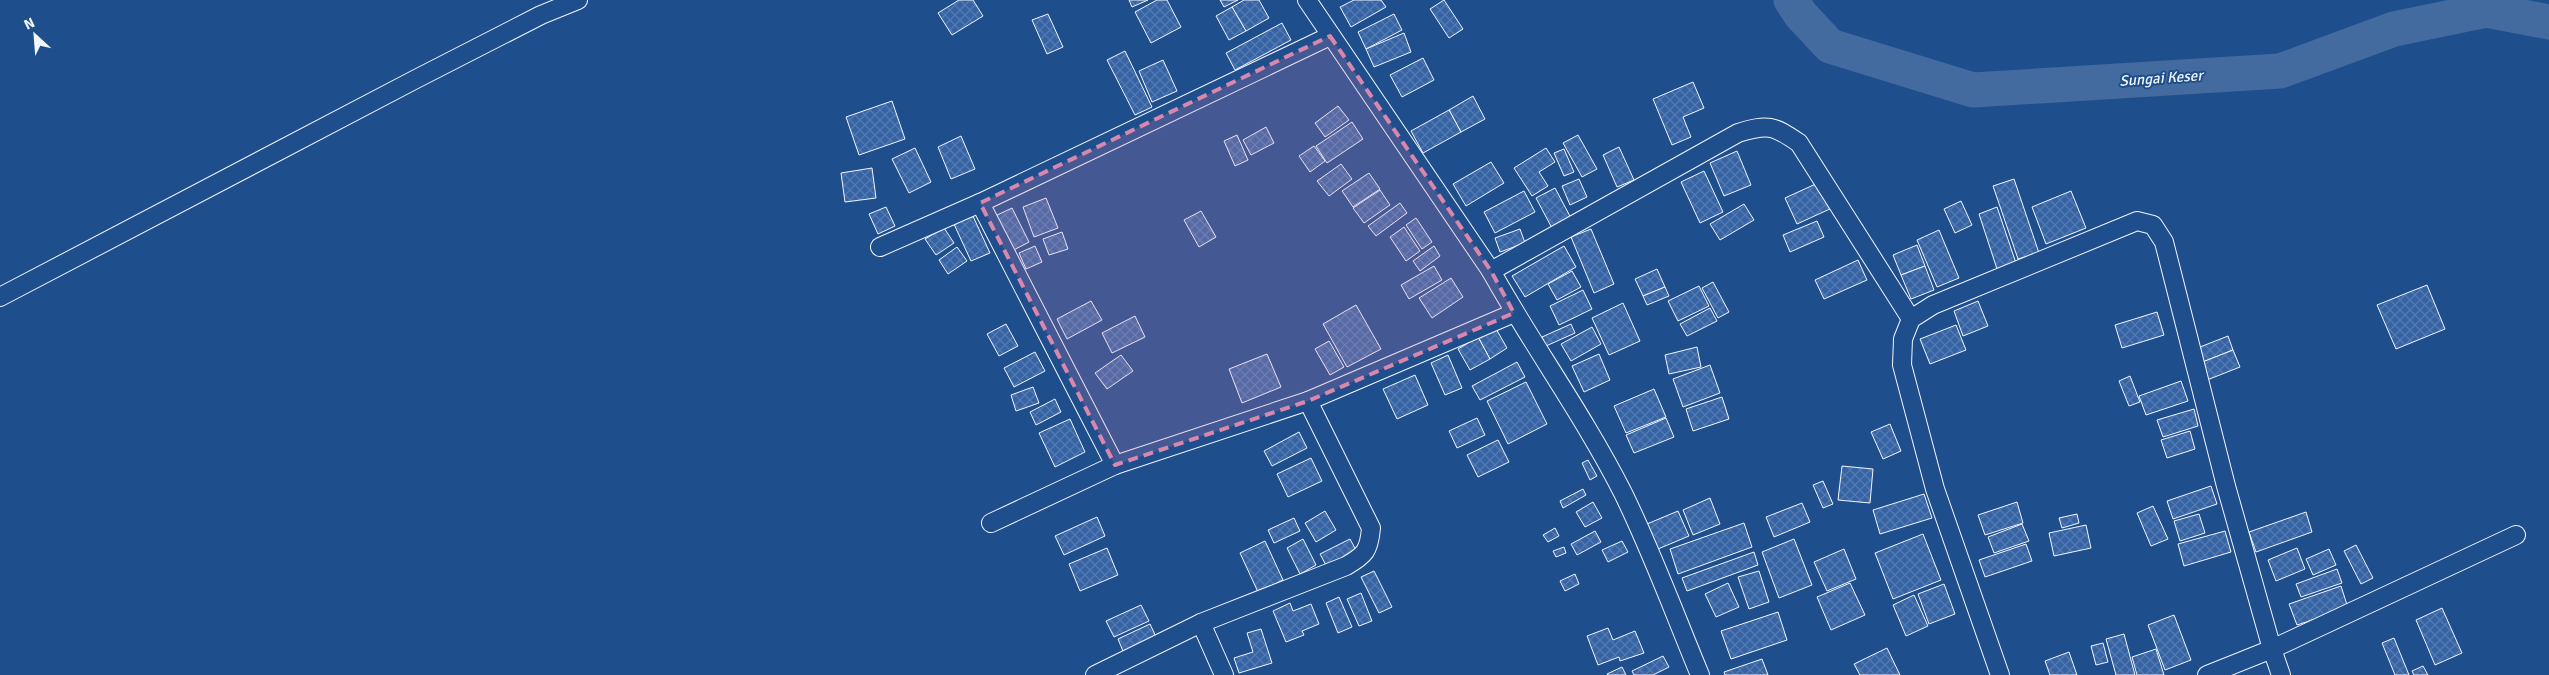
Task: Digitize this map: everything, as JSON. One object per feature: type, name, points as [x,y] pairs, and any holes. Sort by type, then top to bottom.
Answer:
[{"type":"street","points":[[0,297],[416,79],[541,15],[578,0]]},
{"type":"street","points":[[1307,0],[1491,271],[1514,313],[1579,412],[1624,494],[1700,675]]},
{"type":"street","points":[[880,247],[980,203],[1330,36]]},
{"type":"street","points":[[1491,271],[1738,133],[1762,126],[1781,130],[1799,143],[1911,319]]},
{"type":"street","points":[[980,203],[1115,465]]},
{"type":"street","points":[[2000,675],[1935,489],[1902,365],[1903,339],[1911,319],[1933,305],[2138,221],[2153,225],[2164,242],[2226,486],[2280,675]]},
{"type":"street","points":[[991,524],[1115,465],[1308,401],[1514,313]]},
{"type":"street","points":[[1095,675],[1201,623],[1346,566],[1361,557],[1370,545],[1371,528],[1308,401]]},
{"type":"street","points":[[2207,675],[2272,649],[2516,535]]},
{"type":"street","points":[[1201,623],[1224,675]]},
{"type":"highlighted area","points":[[1330,36],[1491,271],[1514,313],[1308,401],[1115,465],[980,203]]},
{"type":"building","points":[[959,0],[973,0],[983,16],[952,35],[938,13]]},
{"type":"building","points":[[1129,0],[1148,0],[1132,7]]},
{"type":"building","points":[[1157,0],[1167,0],[1181,27],[1151,43],[1135,12]]},
{"type":"building","points":[[1220,0],[1238,0],[1224,7]]},
{"type":"building","points":[[1244,0],[1259,0],[1269,18],[1246,31],[1232,7]]},
{"type":"building","points":[[1354,0],[1381,0],[1386,7],[1351,27],[1340,7]]},
{"type":"building","points":[[1444,0],[1463,29],[1449,38],[1430,9]]},
{"type":"building","points":[[1232,7],[1246,31],[1229,40],[1216,16]]},
{"type":"building","points":[[1048,14],[1063,47],[1047,54],[1032,20]]},
{"type":"building","points":[[1394,14],[1402,30],[1366,49],[1358,32]]},
{"type":"building","points":[[1282,23],[1291,40],[1235,70],[1226,53]]},
{"type":"building","points":[[1404,33],[1411,52],[1374,67],[1366,49]]},
{"type":"building","points":[[1125,51],[1152,107],[1135,115],[1107,60]]},
{"type":"building","points":[[1423,58],[1434,80],[1402,97],[1390,75]]},
{"type":"building","points":[[1163,60],[1177,91],[1152,102],[1139,71]]},
{"type":"building","points":[[1693,82],[1704,108],[1683,117],[1691,137],[1672,145],[1653,99]]},
{"type":"building","points":[[1473,96],[1485,119],[1461,132],[1449,110]]},
{"type":"building","points":[[892,101],[905,139],[859,155],[846,117]]},
{"type":"building","points":[[1338,106],[1349,120],[1325,137],[1315,123]]},
{"type":"building","points":[[1449,110],[1461,132],[1423,153],[1411,131]]},
{"type":"building","points":[[1352,122],[1363,139],[1327,163],[1316,146]]},
{"type":"building","points":[[1266,127],[1274,143],[1251,155],[1243,140]]},
{"type":"building","points":[[1237,135],[1248,160],[1235,166],[1224,141]]},
{"type":"building","points":[[1578,135],[1597,169],[1582,177],[1563,143]]},
{"type":"building","points":[[961,136],[975,169],[951,179],[938,147]]},
{"type":"building","points":[[1314,146],[1325,161],[1310,172],[1299,156]]},
{"type":"building","points":[[1619,147],[1634,180],[1617,187],[1603,155]]},
{"type":"building","points":[[915,148],[931,182],[909,193],[892,159]]},
{"type":"building","points":[[1546,148],[1555,162],[1539,172],[1548,186],[1532,196],[1514,168]]},
{"type":"building","points":[[1564,149],[1574,172],[1564,176],[1554,153]]},
{"type":"building","points":[[1737,151],[1751,185],[1724,196],[1710,163]]},
{"type":"building","points":[[1491,162],[1504,183],[1466,206],[1453,184]]},
{"type":"building","points":[[1341,164],[1352,179],[1329,196],[1317,181]]},
{"type":"building","points":[[872,168],[876,198],[845,202],[841,173]]},
{"type":"building","points":[[1704,171],[1723,212],[1700,223],[1681,182]]},
{"type":"building","points":[[1369,173],[1380,189],[1353,207],[1342,191]]},
{"type":"building","points":[[1579,179],[1587,197],[1570,205],[1562,186]]},
{"type":"building","points":[[2014,179],[2039,253],[2018,259],[1993,186]]},
{"type":"building","points":[[1820,182],[1832,208],[1797,224],[1785,198]]},
{"type":"building","points":[[1555,188],[1572,220],[1553,230],[1536,198]]},
{"type":"building","points":[[1380,190],[1390,205],[1364,223],[1353,208]]},
{"type":"building","points":[[1524,191],[1535,212],[1495,233],[1484,212]]},
{"type":"building","points":[[2071,191],[2086,228],[2046,244],[2032,207]]},
{"type":"building","points":[[1046,198],[1058,228],[1034,237],[1023,207]]},
{"type":"building","points":[[1961,201],[1972,225],[1955,233],[1944,209]]},
{"type":"building","points":[[1400,203],[1407,213],[1376,236],[1368,226]]},
{"type":"building","points":[[1744,204],[1754,220],[1720,240],[1710,224]]},
{"type":"building","points":[[886,207],[895,226],[878,234],[869,214]]},
{"type":"building","points":[[1997,207],[2017,266],[1998,272],[1979,214]]},
{"type":"building","points":[[1012,208],[1029,242],[1010,252],[993,217]]},
{"type":"building","points":[[1201,211],[1216,237],[1199,247],[1184,220]]},
{"type":"building","points":[[972,214],[990,253],[971,261],[953,222]]},
{"type":"building","points":[[1416,218],[1432,242],[1422,249],[1406,225]]},
{"type":"building","points":[[1817,221],[1824,237],[1790,252],[1783,235]]},
{"type":"building","points":[[1404,227],[1420,251],[1406,261],[1390,237]]},
{"type":"building","points":[[944,228],[954,243],[936,255],[925,239]]},
{"type":"building","points":[[1520,229],[1525,243],[1500,252],[1495,238]]},
{"type":"building","points":[[1591,229],[1614,284],[1594,293],[1571,237]]},
{"type":"building","points":[[1939,230],[1959,278],[1937,287],[1917,240]]},
{"type":"building","points":[[1062,232],[1068,249],[1049,255],[1043,239]]},
{"type":"building","points":[[1917,245],[1925,266],[1901,275],[1893,255]]},
{"type":"building","points":[[1035,246],[1042,262],[1026,269],[1019,253]]},
{"type":"building","points":[[1434,246],[1440,256],[1420,271],[1413,261]]},
{"type":"building","points":[[1564,246],[1576,267],[1525,297],[1512,276]]},
{"type":"building","points":[[957,247],[967,261],[948,274],[939,260]]},
{"type":"building","points":[[1858,260],[1867,280],[1824,299],[1815,280]]},
{"type":"building","points":[[1434,266],[1442,280],[1409,299],[1401,285]]},
{"type":"building","points":[[1925,266],[1934,290],[1911,299],[1901,275]]},
{"type":"building","points":[[1657,269],[1665,287],[1643,296],[1635,279]]},
{"type":"building","points":[[1572,271],[1581,287],[1557,300],[1548,284]]},
{"type":"building","points":[[1451,278],[1463,297],[1432,318],[1419,298]]},
{"type":"building","points":[[1713,282],[1729,312],[1718,318],[1702,288]]},
{"type":"building","points":[[2427,285],[2445,329],[2396,349],[2377,305]]},
{"type":"building","points":[[1699,286],[1709,306],[1678,321],[1668,301]]},
{"type":"building","points":[[1665,287],[1669,296],[1647,305],[1643,296]]},
{"type":"building","points":[[1583,290],[1592,309],[1559,325],[1550,306]]},
{"type":"building","points":[[1091,301],[1102,320],[1067,339],[1057,319]]},
{"type":"building","points":[[1978,301],[1988,326],[1963,336],[1954,311]]},
{"type":"building","points":[[1623,303],[1640,341],[1609,355],[1592,318]]},
{"type":"building","points":[[1356,305],[1381,349],[1347,367],[1323,324]]},
{"type":"building","points":[[1710,308],[1717,321],[1687,336],[1680,324]]},
{"type":"building","points":[[2157,312],[2164,335],[2122,348],[2115,325]]},
{"type":"building","points":[[1135,316],[1145,337],[1112,353],[1102,333]]},
{"type":"building","points":[[1006,324],[1018,346],[999,356],[987,334]]},
{"type":"building","points":[[1571,324],[1575,333],[1546,346],[1542,337]]},
{"type":"building","points":[[1956,325],[1966,350],[1930,364],[1920,339]]},
{"type":"building","points":[[1495,327],[1507,348],[1490,359],[1478,337]]},
{"type":"building","points":[[1592,327],[1601,344],[1571,361],[1561,344]]},
{"type":"building","points":[[2228,336],[2233,350],[2200,363],[2195,349]]},
{"type":"building","points":[[1478,337],[1490,359],[1470,370],[1458,349]]},
{"type":"building","points":[[1329,341],[1344,367],[1330,375],[1315,349]]},
{"type":"building","points":[[1697,347],[1701,367],[1669,374],[1665,355]]},
{"type":"building","points":[[2233,350],[2240,367],[2207,380],[2200,363]]},
{"type":"building","points":[[1035,352],[1045,371],[1014,387],[1004,368]]},
{"type":"building","points":[[1267,354],[1281,387],[1242,403],[1229,369]]},
{"type":"building","points":[[1599,354],[1610,380],[1584,392],[1572,366]]},
{"type":"building","points":[[1121,355],[1133,371],[1107,389],[1095,373]]},
{"type":"building","points":[[1448,355],[1462,388],[1445,395],[1431,363]]},
{"type":"building","points":[[1517,362],[1525,377],[1480,400],[1472,386]]},
{"type":"building","points":[[1710,365],[1720,393],[1683,407],[1673,379]]},
{"type":"building","points":[[1415,375],[1428,405],[1397,419],[1383,389]]},
{"type":"building","points":[[2130,376],[2140,402],[2129,406],[2119,381]]},
{"type":"building","points":[[2181,381],[2188,401],[2146,415],[2139,396]]},
{"type":"building","points":[[1526,382],[1547,424],[1508,444],[1487,401]]},
{"type":"building","points":[[1033,387],[1039,403],[1016,411],[1011,395]]},
{"type":"building","points":[[1654,389],[1666,417],[1626,433],[1614,406]]},
{"type":"building","points":[[1722,397],[1729,419],[1693,431],[1686,409]]},
{"type":"building","points":[[1055,399],[1061,412],[1036,425],[1030,412]]},
{"type":"building","points":[[2194,409],[2198,426],[2163,437],[2157,420]]},
{"type":"building","points":[[1477,418],[1485,435],[1457,448],[1449,431]]},
{"type":"building","points":[[1666,418],[1674,437],[1634,453],[1626,435]]},
{"type":"building","points":[[1070,419],[1085,452],[1055,467],[1039,433]]},
{"type":"building","points":[[1890,424],[1901,451],[1883,459],[1871,432]]},
{"type":"building","points":[[2190,431],[2195,449],[2167,458],[2161,440]]},
{"type":"building","points":[[1299,432],[1307,448],[1272,466],[1264,451]]},
{"type":"building","points":[[1498,440],[1509,462],[1478,477],[1467,455]]},
{"type":"building","points":[[1311,458],[1322,481],[1288,497],[1277,474]]},
{"type":"building","points":[[1588,460],[1597,476],[1590,480],[1582,463]]},
{"type":"building","points":[[1842,466],[1873,469],[1870,503],[1838,500]]},
{"type":"building","points":[[1823,481],[1833,504],[1823,508],[1813,485]]},
{"type":"building","points":[[2211,486],[2217,504],[2173,519],[2167,501]]},
{"type":"building","points":[[1583,489],[1586,495],[1563,508],[1560,501]]},
{"type":"building","points":[[1924,494],[1932,518],[1880,534],[1873,510]]},
{"type":"building","points":[[1710,498],[1720,524],[1693,535],[1683,510]]},
{"type":"building","points":[[1593,502],[1602,518],[1585,527],[1576,512]]},
{"type":"building","points":[[2017,502],[2023,523],[1985,535],[1978,515]]},
{"type":"building","points":[[1802,503],[1810,522],[1774,537],[1766,517]]},
{"type":"building","points":[[2153,506],[2168,539],[2151,546],[2137,513]]},
{"type":"building","points":[[1325,511],[1336,530],[1316,542],[1305,523]]},
{"type":"building","points":[[1678,511],[1689,536],[1658,549],[1647,524]]},
{"type":"building","points":[[2306,512],[2312,532],[2256,552],[2249,532]]},
{"type":"building","points":[[2077,514],[2079,523],[2062,528],[2059,518]]},
{"type":"building","points":[[2199,514],[2205,533],[2180,541],[2174,521]]},
{"type":"building","points":[[1097,517],[1105,536],[1064,555],[1055,536]]},
{"type":"building","points":[[1294,518],[1300,531],[1274,543],[1268,530]]},
{"type":"building","points":[[1744,523],[1752,547],[1678,574],[1670,549]]},
{"type":"building","points":[[2022,524],[2029,541],[1994,553],[1988,537]]},
{"type":"building","points":[[2086,525],[2091,548],[2054,556],[2049,533]]},
{"type":"building","points":[[1555,528],[1559,536],[1548,542],[1543,535]]},
{"type":"building","points":[[1595,531],[1601,542],[1577,555],[1571,544]]},
{"type":"building","points":[[2225,531],[2231,552],[2184,566],[2178,544]]},
{"type":"building","points":[[1923,534],[1941,580],[1893,599],[1875,553]]},
{"type":"building","points":[[1303,539],[1316,565],[1300,574],[1287,548]]},
{"type":"building","points":[[1350,539],[1357,552],[1327,567],[1320,554]]},
{"type":"building","points":[[1794,539],[1812,585],[1779,598],[1762,552]]},
{"type":"building","points":[[1265,541],[1283,580],[1258,592],[1240,553]]},
{"type":"building","points":[[1622,541],[1628,552],[1608,562],[1602,550]]},
{"type":"building","points":[[2026,544],[2032,561],[1985,577],[1979,560]]},
{"type":"building","points":[[2356,545],[2373,578],[2361,584],[2344,551]]},
{"type":"building","points":[[1564,547],[1566,553],[1556,557],[1553,551]]},
{"type":"building","points":[[1107,548],[1118,575],[1080,591],[1069,564]]},
{"type":"building","points":[[2297,548],[2305,569],[2276,581],[2268,560]]},
{"type":"building","points":[[1844,549],[1856,579],[1827,591],[1814,562]]},
{"type":"building","points":[[2329,549],[2336,565],[2313,575],[2306,559]]},
{"type":"building","points":[[1754,552],[1758,565],[1687,591],[1682,578]]},
{"type":"building","points":[[2337,569],[2342,583],[2301,597],[2296,584]]},
{"type":"building","points":[[1374,571],[1392,607],[1379,613],[1361,577]]},
{"type":"building","points":[[1759,571],[1769,602],[1749,609],[1738,577]]},
{"type":"building","points":[[1575,574],[1579,584],[1565,591],[1560,581]]},
{"type":"building","points":[[1728,583],[1739,607],[1716,617],[1705,594]]},
{"type":"building","points":[[1850,583],[1865,615],[1831,630],[1817,597]]},
{"type":"building","points":[[1944,584],[1955,614],[1929,624],[1918,594]]},
{"type":"building","points":[[2341,586],[2348,608],[2297,625],[2289,604]]},
{"type":"building","points":[[1361,593],[1372,621],[1359,626],[1347,599]]},
{"type":"building","points":[[1914,595],[1928,626],[1906,636],[1893,605]]},
{"type":"building","points":[[1339,597],[1352,627],[1338,633],[1326,603]]},
{"type":"building","points":[[1290,603],[1293,611],[1311,604],[1319,624],[1302,631],[1304,635],[1286,642],[1273,611]]},
{"type":"building","points":[[1141,605],[1149,621],[1114,637],[1106,621]]},
{"type":"building","points":[[2442,608],[2462,653],[2435,665],[2416,620]]},
{"type":"building","points":[[1778,612],[1787,640],[1731,659],[1721,631]]},
{"type":"building","points":[[2174,615],[2191,660],[2165,670],[2148,625]]},
{"type":"building","points":[[1150,624],[1158,641],[1125,656],[1118,639]]},
{"type":"building","points":[[1608,628],[1613,640],[1635,631],[1644,653],[1620,661],[1619,657],[1598,665],[1587,636]]},
{"type":"building","points":[[1261,629],[1272,663],[1239,673],[1234,658],[1253,652],[1247,633]]},
{"type":"building","points":[[2124,634],[2135,675],[2116,675],[2106,639]]},
{"type":"building","points":[[2394,638],[2409,675],[2395,675],[2382,643]]},
{"type":"building","points":[[2103,643],[2108,662],[2096,665],[2091,646]]},
{"type":"building","points":[[1887,648],[1900,675],[1860,675],[1854,664]]},
{"type":"building","points":[[2156,649],[2164,675],[2137,675],[2132,657]]},
{"type":"building","points":[[2069,652],[2077,675],[2050,675],[2045,661]]},
{"type":"building","points":[[1663,656],[1669,667],[1653,675],[1634,675],[1632,671]]},
{"type":"building","points":[[1762,659],[1768,675],[1725,675],[1724,672]]},
{"type":"building","points":[[2423,666],[2428,675],[2414,675],[2412,671]]},
{"type":"building","points":[[1622,667],[1626,675],[1607,674]]},
{"type":"waterway","name":"Sungai Keser","points":[[1791,0],[1801,15],[1830,46],[1973,90],[2280,71],[2394,29],[2486,10],[2549,22]]}]
